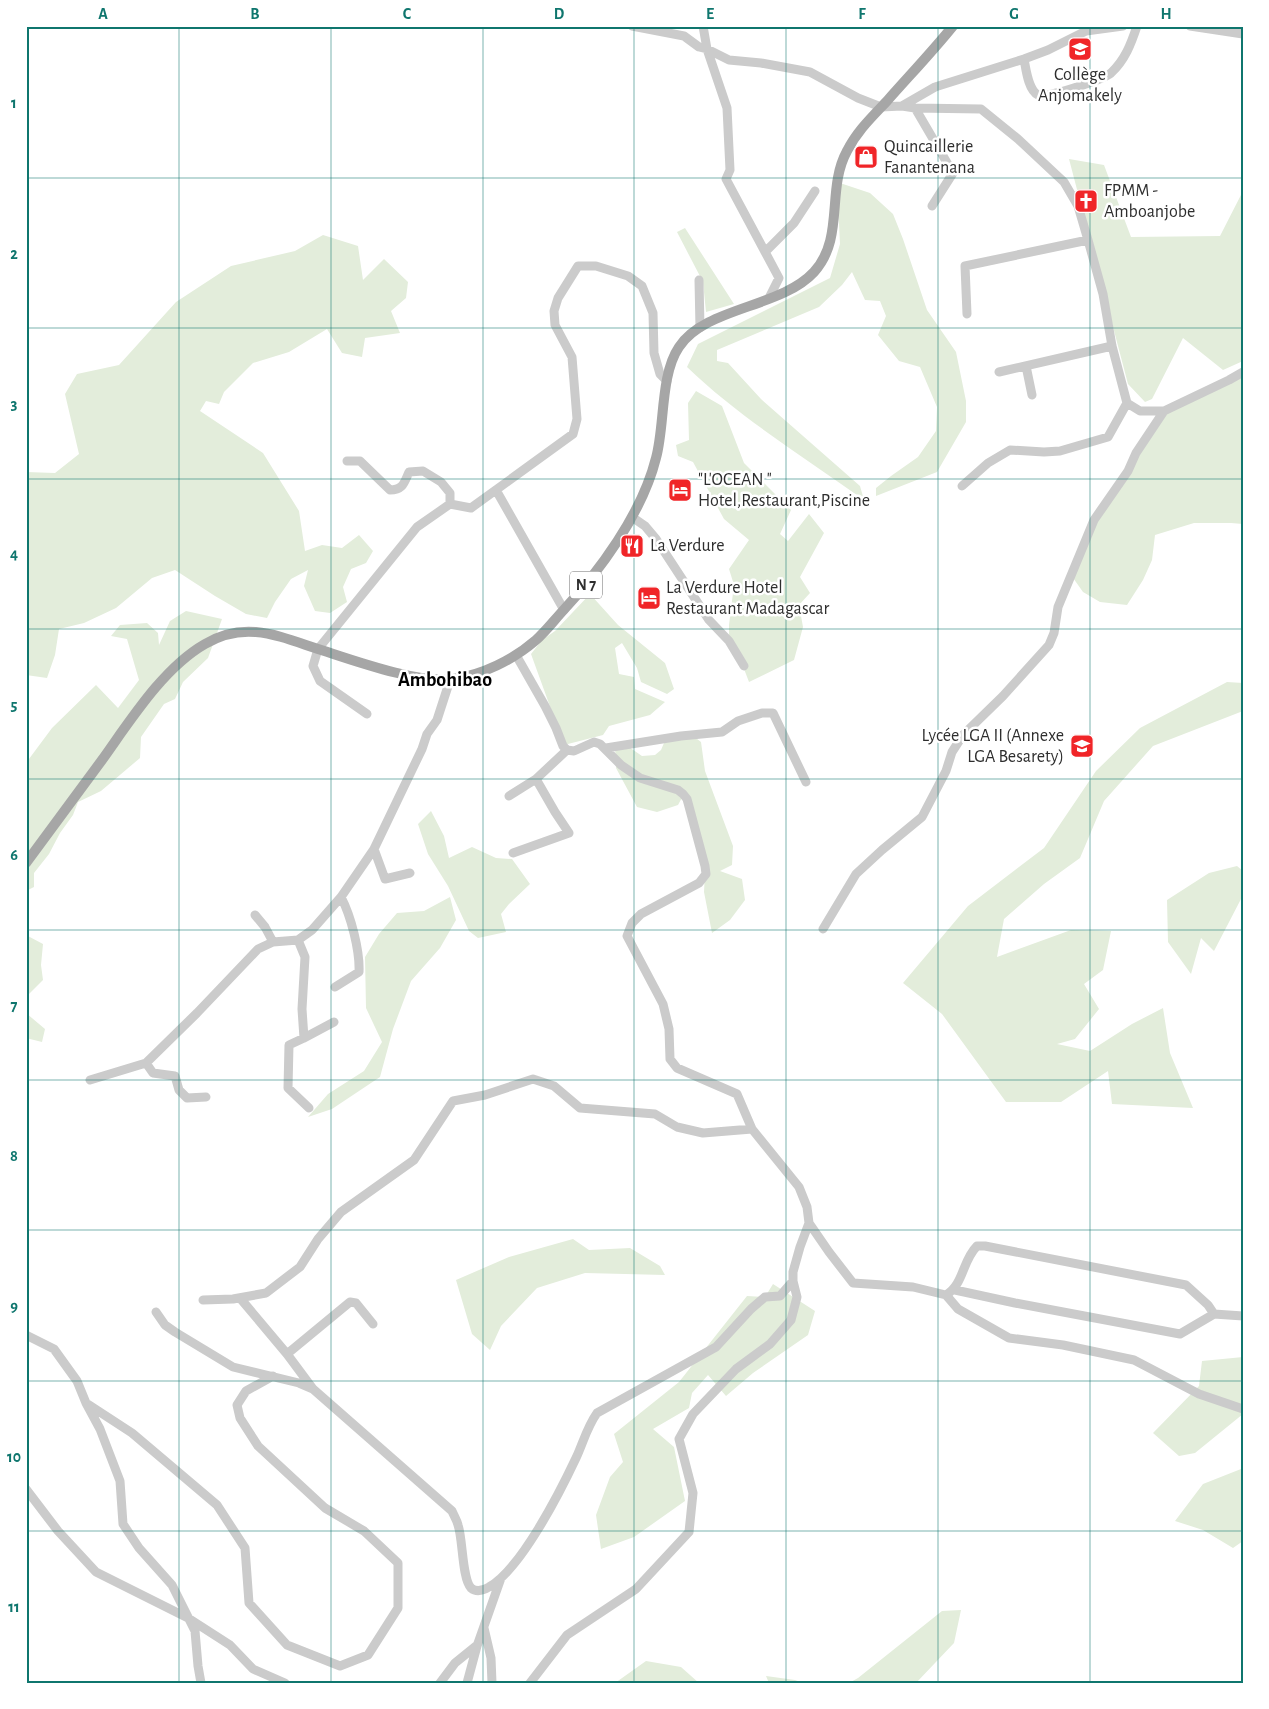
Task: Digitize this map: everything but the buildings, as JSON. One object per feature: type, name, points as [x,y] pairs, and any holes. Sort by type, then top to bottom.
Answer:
[{"type":"main road","name":"N 7","points":[[26,863],[133,716],[166,676],[194,651],[216,639],[238,632],[256,631],[401,673],[450,680],[489,669],[516,655],[536,640],[586,585],[632,517],[643,496],[657,456],[670,367],[680,345],[687,337],[700,328],[801,283],[814,272],[822,261],[832,239],[837,182],[846,153],[861,129],[953,26]]},
{"type":"street","points":[[632,26],[684,36],[699,47],[729,60],[761,63],[810,72],[881,108],[902,106],[915,108],[981,109],[1018,138],[1064,182],[1078,206],[1103,294],[1112,346],[1127,403],[1140,411],[1164,411],[1243,372]]},
{"type":"street","points":[[704,26],[707,49],[727,108],[730,170],[726,179],[779,278],[769,298]]},
{"type":"street","points":[[902,106],[935,87],[1048,50],[1085,28],[1123,26]]},
{"type":"street","points":[[1024,59],[1032,89],[1036,94],[1043,96],[1064,91],[1110,74],[1126,56],[1137,26]]},
{"type":"street","points":[[1190,26],[1243,34]]},
{"type":"street","points":[[915,108],[953,173],[932,206]]},
{"type":"street","points":[[765,252],[794,222],[815,191]]},
{"type":"street","points":[[967,314],[965,266],[1088,240]]},
{"type":"street","points":[[367,714],[320,681],[314,666],[318,649],[417,527],[430,520],[450,504],[471,508],[573,434],[577,419],[572,357],[555,325],[554,312],[558,298],[578,266],[596,266],[628,276],[642,286],[653,313],[654,353],[660,374],[668,381]]},
{"type":"street","points":[[699,280],[700,328]]},
{"type":"street","points":[[999,372],[1112,346]]},
{"type":"street","points":[[1026,366],[1032,395]]},
{"type":"street","points":[[962,486],[988,463],[1010,450],[1060,451],[1108,437],[1127,403]]},
{"type":"street","points":[[823,929],[856,874],[922,817],[946,771],[952,752],[964,735],[1003,696],[1049,645],[1054,633],[1058,607],[1094,520],[1128,471],[1136,453],[1164,411]]},
{"type":"street","points":[[348,461],[360,461],[390,490],[397,490],[402,487],[409,472],[423,471],[441,482],[450,493],[450,504]]},
{"type":"street","points":[[496,490],[564,610]]},
{"type":"street","points":[[632,517],[645,526],[656,539],[709,620],[729,641],[744,666]]},
{"type":"street","points":[[516,655],[545,706],[563,746],[567,750],[574,751],[594,742],[600,744],[621,765],[640,778],[678,790],[687,799],[706,866],[706,874],[699,882],[641,914],[632,923],[627,936],[663,1004],[669,1029],[670,1059],[677,1068],[737,1094],[752,1129],[799,1187],[809,1223],[828,1252],[853,1283],[914,1287],[946,1295],[958,1310],[1008,1338],[1063,1345],[1134,1360],[1199,1394],[1243,1409]]},
{"type":"street","points":[[90,1080],[146,1063],[197,1014],[258,949],[273,942],[298,940],[312,930],[341,897],[374,850],[422,749],[427,734],[437,720],[450,680]]},
{"type":"street","points":[[606,748],[681,736],[722,732],[738,721],[762,713],[773,713],[806,782]]},
{"type":"street","points":[[509,796],[536,779],[567,750]]},
{"type":"street","points":[[513,853],[569,833],[536,779]]},
{"type":"street","points":[[374,850],[385,879],[410,873]]},
{"type":"street","points":[[336,987],[359,972],[360,965],[360,958],[346,905],[341,897]]},
{"type":"street","points":[[255,916],[266,928],[273,942]]},
{"type":"street","points":[[298,940],[305,957],[302,1009],[304,1038]]},
{"type":"street","points":[[309,1108],[288,1088],[289,1045],[334,1022]]},
{"type":"street","points":[[146,1063],[153,1073],[175,1076],[179,1090],[187,1098],[206,1096]]},
{"type":"street","points":[[204,1300],[240,1298],[266,1293],[300,1267],[318,1239],[341,1212],[414,1160],[453,1101],[485,1094],[533,1079],[554,1086],[580,1108],[655,1114],[677,1127],[703,1133],[752,1129]]},
{"type":"street","points":[[530,1683],[567,1636],[636,1589],[689,1532],[693,1492],[679,1439],[693,1414],[736,1369],[770,1344],[790,1320],[797,1297],[793,1281],[794,1272],[800,1247],[809,1223]]},
{"type":"street","points":[[946,1295],[955,1290],[970,1252],[977,1246],[986,1246],[1186,1285],[1208,1305],[1214,1314]]},
{"type":"street","points":[[240,1298],[287,1354],[313,1389],[452,1511],[459,1526],[465,1570],[471,1588],[477,1591],[484,1590],[501,1578],[519,1557],[539,1528],[576,1458],[596,1413],[716,1347],[752,1308],[765,1297],[780,1296],[793,1281]]},
{"type":"street","points":[[955,1290],[1044,1309],[1180,1334],[1214,1314],[1243,1316]]},
{"type":"street","points":[[287,1354],[350,1302],[356,1304],[373,1324]]},
{"type":"street","points":[[156,1312],[164,1325],[233,1366],[299,1383],[313,1389]]},
{"type":"street","points":[[26,1335],[54,1350],[77,1381],[100,1429],[120,1481],[123,1524],[139,1548],[172,1585],[195,1631],[201,1683]]},
{"type":"street","points":[[86,1403],[132,1433],[216,1505],[245,1548],[249,1603],[287,1644],[340,1666],[368,1655],[398,1608],[398,1563],[364,1531],[324,1508],[258,1446],[240,1418],[237,1405],[246,1391],[273,1376]]},
{"type":"street","points":[[26,1489],[58,1531],[96,1572],[188,1618],[230,1645],[253,1669],[285,1683]]},
{"type":"street","points":[[467,1683],[476,1646],[501,1578]]},
{"type":"street","points":[[484,1628],[491,1658],[492,1683]]},
{"type":"street","points":[[440,1683],[455,1663],[476,1646]]},
{"type":"green space","points":[[1069,159],[1104,165],[1131,237],[1220,236],[1243,191],[1243,361],[1223,370],[1183,338],[1152,399],[1145,402],[1128,384]]},
{"type":"green space","points":[[837,182],[870,193],[893,214],[927,310],[956,352],[966,401],[966,422],[937,472],[876,496],[876,488],[918,457],[936,431],[937,407],[920,367],[899,361],[878,335],[886,316],[880,301],[865,300],[852,272],[842,285],[819,307],[717,350],[717,361],[728,363],[761,399],[860,486],[864,500],[750,420],[707,386],[687,367],[698,344],[830,278],[840,244]]},
{"type":"green space","points":[[685,228],[734,304],[706,312],[703,282],[677,232]]},
{"type":"green space","points":[[323,235],[358,246],[363,280],[384,259],[408,282],[406,298],[391,311],[400,333],[365,338],[362,357],[342,353],[327,329],[289,352],[253,363],[224,392],[219,404],[206,401],[200,411],[263,453],[299,511],[305,551],[322,545],[342,548],[359,535],[373,551],[366,563],[351,569],[343,587],[347,602],[330,613],[315,611],[304,586],[308,570],[291,579],[275,602],[267,618],[246,614],[175,570],[152,578],[116,608],[84,623],[59,629],[55,655],[47,678],[26,675],[26,472],[55,473],[79,454],[65,394],[77,374],[119,365],[176,302],[231,266],[295,251]]},
{"type":"green space","points":[[1243,376],[1243,524],[1194,523],[1155,535],[1152,560],[1143,580],[1127,605],[1100,602],[1083,592],[1071,575],[1084,544],[1164,411]]},
{"type":"green space","points":[[696,391],[722,406],[744,463],[791,510],[780,534],[788,541],[809,514],[824,533],[800,577],[810,593],[799,605],[803,627],[794,660],[749,682],[741,661],[729,641],[734,585],[729,569],[749,540],[724,519],[693,462],[678,456],[676,445],[689,440],[688,403]]},
{"type":"green space","points":[[590,594],[618,625],[665,663],[674,689],[667,694],[641,682],[637,668],[622,643],[615,648],[619,674],[634,677],[635,689],[665,702],[650,715],[609,726],[603,735],[564,745],[531,654],[542,640],[555,631]]},
{"type":"green space","points":[[186,611],[222,619],[208,658],[183,682],[175,699],[164,704],[141,737],[140,758],[101,791],[78,802],[73,815],[60,833],[49,854],[34,873],[34,887],[26,891],[26,763],[52,728],[96,685],[118,708],[139,680],[127,639],[111,636],[120,625],[147,623],[158,633],[159,645],[170,621]]},
{"type":"green space","points":[[1227,682],[1243,683],[1243,711],[1153,746],[1104,801],[1080,858],[1044,884],[1004,919],[997,957],[1071,930],[1111,931],[1103,970],[1084,984],[1099,1009],[1075,1039],[1057,1044],[1090,1051],[1132,1024],[1163,1008],[1170,1053],[1193,1108],[1112,1104],[1108,1071],[1061,1102],[1006,1102],[942,1014],[903,983],[968,906],[1044,848],[1096,771],[1140,728]]},
{"type":"green space","points":[[688,732],[701,742],[705,771],[733,846],[732,865],[720,871],[742,879],[745,900],[730,920],[712,933],[704,892],[705,872],[685,792],[678,805],[657,812],[637,807],[616,768],[615,744],[629,747],[642,756],[655,755],[661,750],[664,743]]},
{"type":"green space","points":[[431,811],[444,836],[449,858],[472,847],[496,858],[512,859],[530,884],[501,914],[506,932],[478,938],[469,931],[448,886],[428,854],[418,824]]},
{"type":"green space","points":[[1237,866],[1243,871],[1243,900],[1241,899],[1214,951],[1201,938],[1191,974],[1168,942],[1167,900],[1209,873]]},
{"type":"green space","points":[[450,897],[456,920],[440,948],[411,981],[393,1029],[380,1077],[332,1109],[308,1117],[328,1094],[364,1071],[382,1042],[366,1008],[365,957],[379,934],[397,913],[424,911]]},
{"type":"green space","points":[[26,935],[43,944],[41,965],[43,980],[26,997]]},
{"type":"green space","points":[[26,1013],[45,1029],[42,1042],[26,1038]]},
{"type":"green space","points":[[573,1239],[589,1250],[630,1248],[660,1266],[665,1275],[585,1273],[537,1288],[501,1326],[490,1350],[472,1334],[456,1280],[509,1257]]},
{"type":"green space","points":[[773,1284],[815,1311],[808,1335],[753,1373],[726,1396],[708,1375],[692,1393],[689,1408],[653,1429],[674,1447],[685,1501],[634,1537],[601,1549],[596,1515],[610,1477],[623,1462],[614,1434],[679,1382],[747,1296],[765,1297]]},
{"type":"green space","points":[[1243,1357],[1243,1414],[1195,1453],[1179,1456],[1153,1433],[1199,1386],[1202,1361]]},
{"type":"green space","points":[[1243,1467],[1243,1541],[1233,1548],[1203,1530],[1175,1521],[1203,1484]]},
{"type":"green space","points":[[961,1610],[954,1643],[916,1683],[849,1683],[858,1678],[942,1611]]},
{"type":"green space","points":[[646,1661],[681,1667],[699,1683],[615,1683]]},
{"type":"green space","points":[[766,1676],[795,1680],[803,1683],[769,1683]]},
{"type":"place","name":"Collège Anjomakely","points":[[1080,49]]},
{"type":"place","name":"Quincaillerie Fanantenana","points":[[866,157]]},
{"type":"place","name":"FPMM - Amboanjobe","points":[[1086,201]]},
{"type":"place","name":"\"L'OCEAN \" Hotel,Restaurant,Piscine","points":[[680,490]]},
{"type":"place","name":"La Verdure","points":[[632,546]]},
{"type":"place","name":"La Verdure Hotel Restaurant Madagascar","points":[[649,598]]},
{"type":"place","name":"Lycée LGA II (Annexe LGA Besarety)","points":[[1082,746]]},
{"type":"district","name":"Ambohibao","points":[[445,680]]}]
